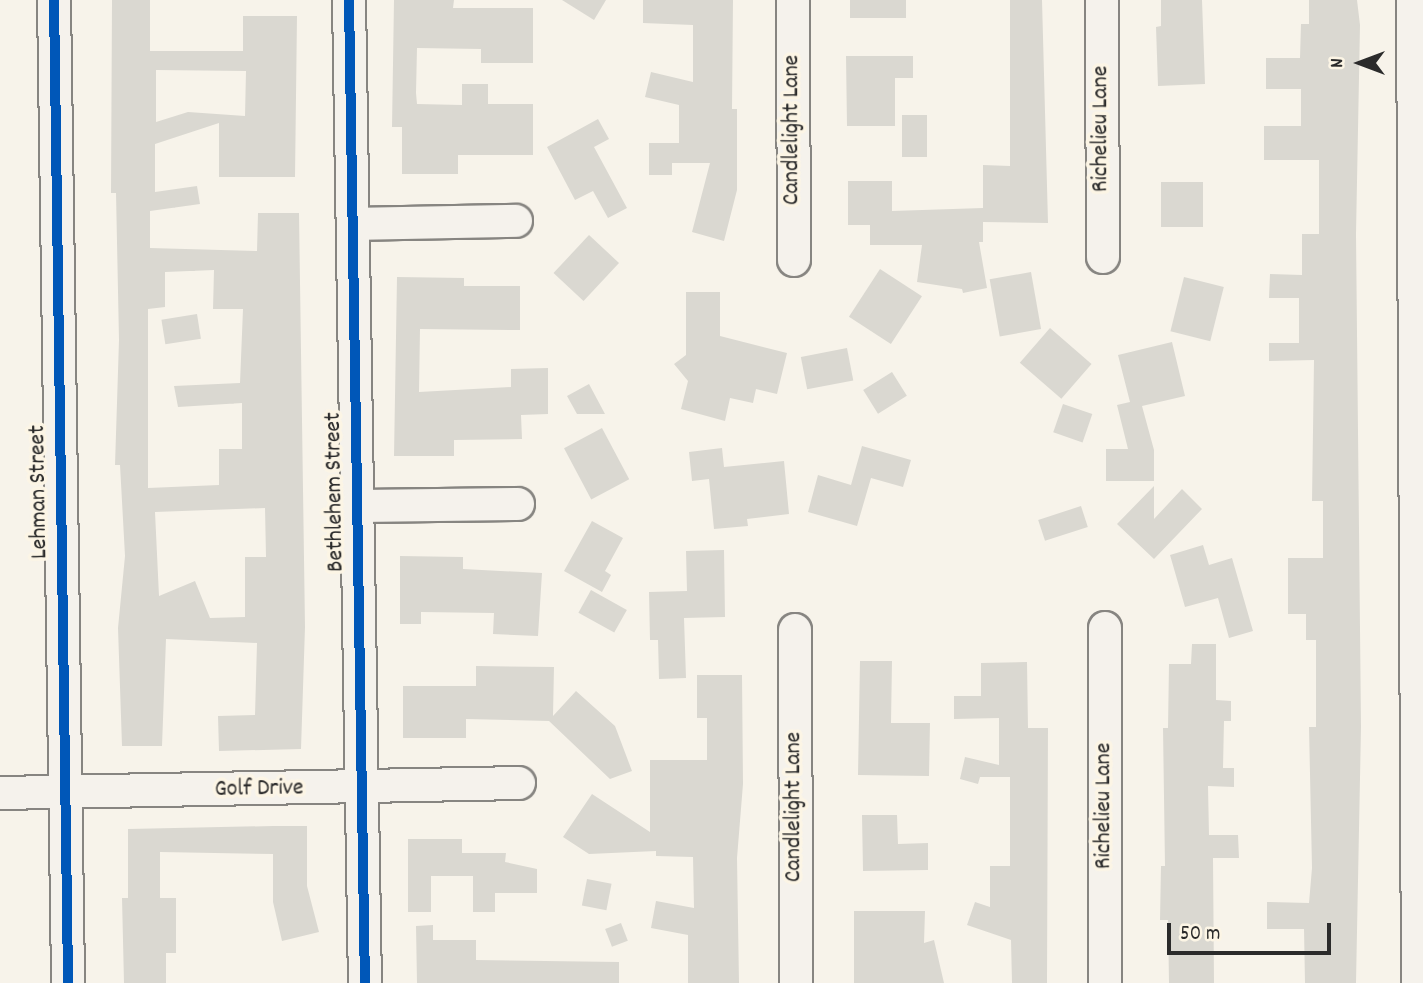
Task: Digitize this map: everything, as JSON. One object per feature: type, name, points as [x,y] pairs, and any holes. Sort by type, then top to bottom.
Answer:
[{"type":"street","name":"Lehman Street","points":[[54,0],[68,983]]},
{"type":"street","name":"Bethlehem Street","points":[[349,0],[354,225],[359,788],[365,983]]},
{"type":"street","name":"Candlelight Lane","points":[[793,0],[794,260]]},
{"type":"street","name":"Richelieu Lane","points":[[1101,0],[1103,257]]},
{"type":"street","points":[[1413,0],[1418,983]]},
{"type":"street","points":[[354,225],[516,221]]},
{"type":"street","points":[[357,506],[518,504]]},
{"type":"street","name":"Richelieu Lane","points":[[1105,628],[1105,983]]},
{"type":"street","name":"Candlelight Lane","points":[[795,630],[796,983]]},
{"type":"street","name":"Golf Drive","points":[[0,793],[519,783]]},
{"type":"building","points":[[112,0],[150,0],[150,51],[243,51],[243,16],[297,16],[295,177],[219,177],[219,123],[155,144],[155,192],[197,186],[200,204],[150,211],[150,248],[257,251],[258,213],[299,213],[305,627],[301,749],[219,751],[218,716],[255,715],[257,643],[166,639],[162,746],[122,746],[118,628],[125,556],[120,465],[115,465],[119,340],[116,193],[111,193]],"holes":[[[156,70],[246,71],[245,116],[188,112],[156,122]],[[214,270],[213,309],[243,309],[240,383],[174,386],[178,407],[242,403],[242,449],[219,449],[219,485],[148,488],[148,309],[165,307],[165,272]],[[265,508],[266,557],[245,557],[245,617],[210,618],[195,581],[159,596],[155,512]]]},
{"type":"building","points":[[394,0],[454,0],[453,8],[533,8],[533,63],[481,63],[481,49],[417,48],[416,93],[417,104],[462,105],[462,84],[488,84],[488,104],[533,104],[533,155],[458,155],[458,174],[402,174],[402,127],[392,127]]},
{"type":"building","points":[[562,0],[606,0],[594,20]]},
{"type":"building","points":[[643,0],[733,0],[732,109],[737,109],[737,190],[724,241],[692,232],[710,163],[672,163],[672,175],[649,175],[649,143],[679,143],[679,105],[645,97],[651,72],[693,82],[693,25],[643,23]]},
{"type":"building","points":[[850,0],[906,0],[906,18],[850,18]]},
{"type":"building","points":[[1010,0],[1042,0],[1048,223],[983,222],[983,242],[979,242],[987,288],[963,293],[962,289],[917,282],[922,245],[870,245],[870,225],[848,225],[848,181],[892,181],[892,211],[983,208],[983,165],[1010,166]]},
{"type":"building","points":[[1161,0],[1202,0],[1205,84],[1158,86],[1156,27],[1161,26]]},
{"type":"building","points":[[1309,0],[1357,0],[1360,25],[1356,234],[1361,727],[1356,983],[1305,983],[1304,929],[1267,929],[1267,902],[1309,903],[1312,868],[1309,727],[1316,727],[1316,640],[1306,640],[1306,614],[1288,614],[1288,558],[1323,558],[1323,501],[1312,501],[1314,360],[1269,361],[1269,343],[1299,343],[1299,298],[1269,298],[1270,274],[1302,275],[1302,234],[1319,234],[1319,160],[1264,160],[1264,126],[1301,126],[1301,89],[1266,89],[1266,58],[1300,58],[1301,24],[1309,24]]},
{"type":"building","points":[[846,56],[913,56],[913,78],[895,78],[895,126],[847,126]]},
{"type":"building","points":[[902,115],[927,115],[927,157],[902,157]]},
{"type":"building","points":[[598,119],[609,139],[594,147],[627,208],[608,218],[593,191],[575,200],[547,147]]},
{"type":"building","points":[[1161,182],[1203,182],[1203,227],[1161,227]]},
{"type":"building","points":[[589,235],[619,263],[584,301],[554,273]]},
{"type":"building","points":[[880,269],[922,296],[891,344],[849,317]]},
{"type":"building","points":[[1031,272],[1041,329],[1000,336],[990,279]]},
{"type":"building","points":[[397,277],[464,278],[464,286],[520,286],[520,330],[420,329],[419,392],[511,387],[511,369],[548,368],[548,414],[521,415],[522,439],[454,440],[454,456],[394,456]]},
{"type":"building","points":[[1184,277],[1224,287],[1210,341],[1170,331]]},
{"type":"building","points":[[686,292],[720,292],[720,336],[787,353],[777,394],[756,389],[753,403],[730,398],[725,421],[681,409],[688,381],[674,364],[686,355]]},
{"type":"building","points":[[197,314],[201,339],[165,344],[161,320]]},
{"type":"building","points":[[1050,328],[1092,364],[1061,399],[1020,363]]},
{"type":"building","points":[[1172,342],[1185,396],[1142,406],[1154,450],[1154,481],[1106,481],[1106,449],[1128,449],[1117,405],[1130,402],[1118,355]]},
{"type":"building","points":[[847,348],[853,380],[807,389],[801,357]]},
{"type":"building","points":[[892,372],[907,396],[878,414],[863,390]]},
{"type":"building","points":[[589,384],[605,414],[577,414],[567,396]]},
{"type":"building","points":[[1063,404],[1092,414],[1083,442],[1053,432]]},
{"type":"building","points":[[602,428],[629,479],[591,499],[564,448]]},
{"type":"building","points":[[862,446],[911,460],[903,487],[871,478],[857,526],[808,512],[818,475],[851,485]]},
{"type":"building","points":[[722,448],[724,467],[784,461],[789,514],[747,519],[748,526],[714,529],[709,479],[692,481],[689,452]]},
{"type":"building","points":[[1154,486],[1154,519],[1182,489],[1202,509],[1154,559],[1117,524]]},
{"type":"building","points":[[1081,506],[1088,527],[1045,541],[1038,520]]},
{"type":"building","points":[[592,521],[623,538],[605,571],[611,575],[602,592],[564,571]]},
{"type":"building","points":[[1203,545],[1209,565],[1232,558],[1253,631],[1229,638],[1218,598],[1185,607],[1170,555]]},
{"type":"building","points":[[724,550],[725,617],[684,618],[686,678],[659,679],[658,640],[650,640],[649,592],[687,591],[686,551]]},
{"type":"building","points":[[400,556],[463,557],[463,569],[542,573],[538,636],[493,634],[494,613],[421,612],[421,624],[400,624]]},
{"type":"building","points":[[591,590],[627,610],[614,633],[578,613]]},
{"type":"building","points":[[1192,644],[1216,644],[1216,700],[1231,701],[1231,721],[1224,721],[1223,768],[1234,768],[1234,787],[1208,786],[1209,835],[1238,835],[1239,858],[1213,858],[1214,983],[1169,983],[1168,920],[1160,920],[1161,866],[1165,866],[1163,728],[1168,728],[1169,664],[1191,664]]},
{"type":"building","points":[[860,661],[892,661],[891,723],[930,723],[929,776],[858,775]]},
{"type":"building","points":[[1027,662],[1028,728],[1048,728],[1047,983],[1012,983],[1011,940],[967,925],[975,902],[990,907],[990,866],[1010,866],[1010,777],[980,777],[978,784],[960,779],[965,757],[999,765],[999,718],[954,719],[954,696],[981,696],[981,663]]},
{"type":"building","points":[[476,666],[554,667],[553,716],[576,691],[615,726],[632,771],[610,779],[549,721],[466,719],[466,738],[403,738],[403,686],[476,686]]},
{"type":"building","points":[[697,675],[742,675],[743,784],[737,858],[739,983],[688,983],[688,935],[651,928],[656,901],[694,908],[693,857],[656,856],[656,851],[589,854],[563,837],[592,794],[650,832],[650,760],[707,760],[707,718],[697,718]]},
{"type":"building","points":[[862,815],[897,815],[898,844],[928,843],[928,870],[863,871]]},
{"type":"building","points":[[307,826],[307,886],[319,932],[282,941],[273,902],[273,854],[160,852],[160,898],[176,898],[176,953],[166,953],[166,983],[124,983],[122,898],[128,898],[128,829]]},
{"type":"building","points":[[408,839],[462,839],[462,853],[506,853],[505,862],[537,869],[537,893],[495,893],[495,912],[473,912],[473,876],[431,876],[431,912],[408,912]]},
{"type":"building","points":[[587,879],[612,884],[606,910],[582,906]]},
{"type":"building","points":[[854,911],[925,911],[924,943],[934,940],[944,983],[854,983]]},
{"type":"building","points":[[621,923],[628,941],[612,947],[605,929]]},
{"type":"building","points":[[433,925],[433,940],[476,940],[476,960],[619,962],[619,983],[417,983],[416,926]]},
{"type":"cycle path","points":[[54,0],[68,983]]},
{"type":"cycle path","points":[[349,0],[365,983]]}]
